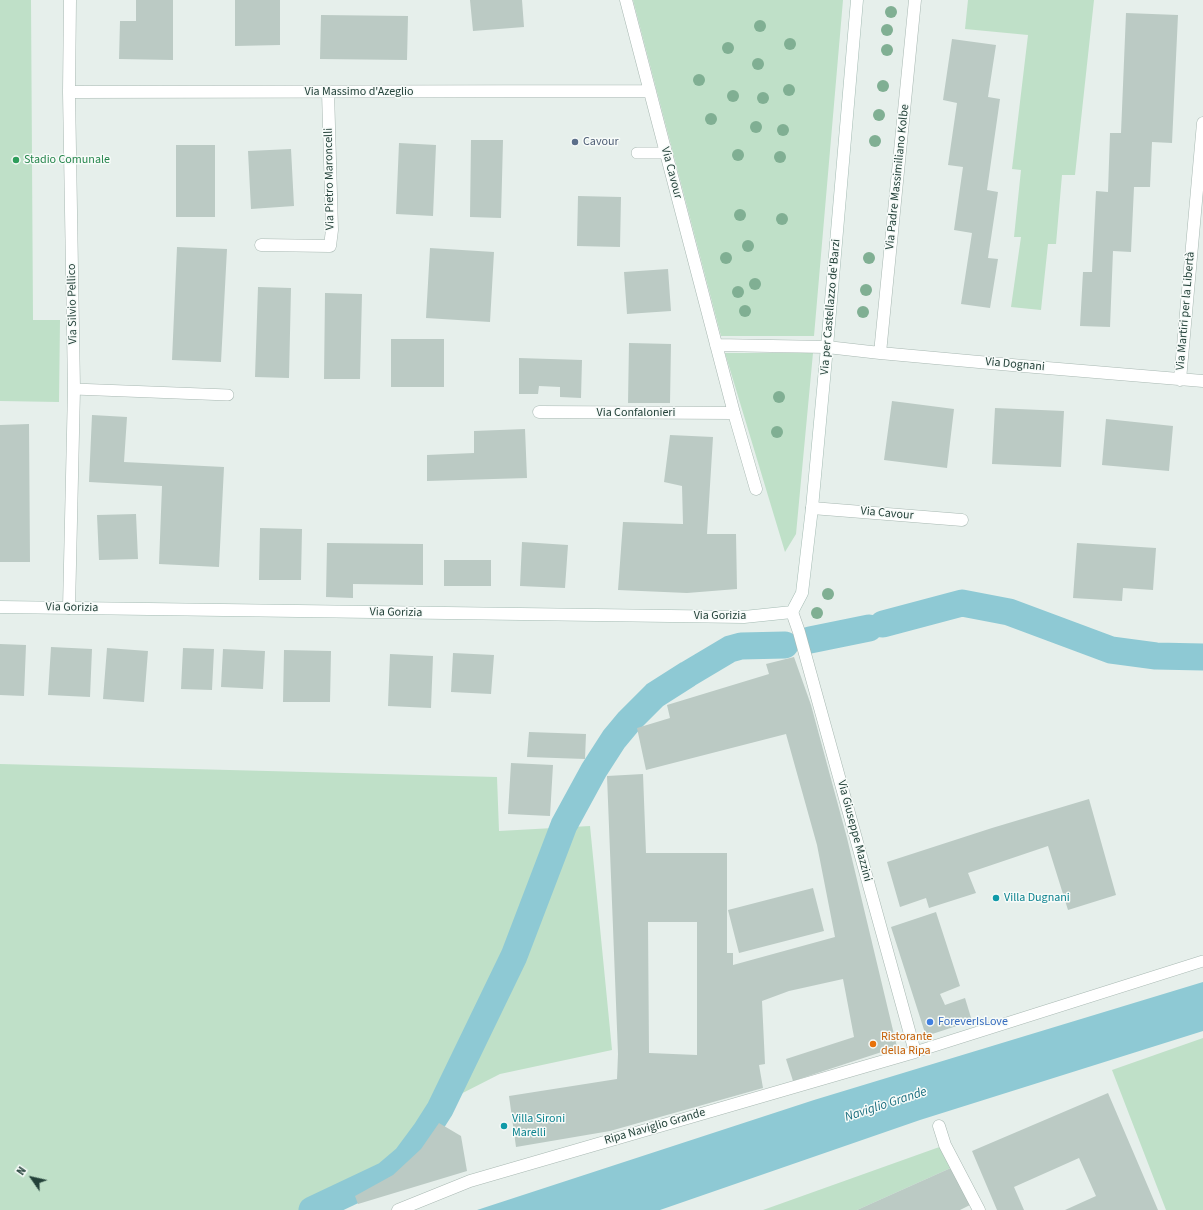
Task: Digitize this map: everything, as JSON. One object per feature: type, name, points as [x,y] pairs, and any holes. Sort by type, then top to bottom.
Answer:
[{"type":"street","name":"Via Silvio Pellico","points":[[69,608],[74,389],[69,92],[70,0]]},
{"type":"street","name":"Via Cavour","points":[[626,0],[734,413],[756,489]]},
{"type":"street","name":"Via per Castellazzo de'Barzi","points":[[792,612],[802,593],[812,508],[857,0]]},
{"type":"street","name":"Via Padre Massimiliano Kolbe","points":[[880,353],[915,0]]},
{"type":"street","name":"Via Massimo d'Azeglio","points":[[69,92],[650,91]]},
{"type":"street","name":"Via Pietro Maroncelli","points":[[261,244],[330,246],[332,230],[328,92]]},
{"type":"street","name":"Via Martiri per la Libertà","points":[[1180,380],[1203,123]]},
{"type":"street","points":[[716,345],[827,347]]},
{"type":"street","name":"Via Dognani","points":[[827,347],[880,353],[1203,381]]},
{"type":"street","name":"Via Confalonieri","points":[[539,412],[734,413]]},
{"type":"street","name":"Via Cavour","points":[[812,508],[962,520]]},
{"type":"street","name":"Via Gorizia","points":[[0,607],[744,617],[792,612]]},
{"type":"street","name":"Via Giuseppe Mazzini","points":[[792,612],[799,632],[915,1052]]},
{"type":"street","name":"Ripa Naviglio Grande","points":[[398,1210],[478,1179],[915,1052]]},
{"type":"street","points":[[939,1126],[945,1145],[979,1210]]},
{"type":"lane","points":[[637,153],[666,153]]},
{"type":"lane","points":[[74,389],[228,395]]},
{"type":"lane","points":[[915,1052],[1203,961]]},
{"type":"green space","name":"Stadio Comunale","points":[[0,0],[31,0],[33,320],[60,320],[59,402],[0,401]]},
{"type":"green space","points":[[633,0],[843,0],[814,336],[721,336]]},
{"type":"green space","points":[[968,0],[1094,0],[1075,175],[1062,175],[1056,244],[1048,244],[1041,310],[1011,307],[1021,237],[1014,237],[1021,170],[1012,169],[1028,35],[965,29]]},
{"type":"green space","points":[[725,353],[813,353],[796,534],[785,552]]},
{"type":"green space","points":[[0,764],[497,777],[499,831],[590,826],[612,1050],[500,1074],[445,1102],[386,1160],[324,1210],[0,1210]]},
{"type":"green space","points":[[1203,1038],[1203,1210],[1166,1210],[1112,1070]]},
{"type":"green space","points":[[945,1145],[953,1167],[857,1210],[763,1210]]},
{"type":"water","name":"Naviglio Grande","points":[[1203,982],[1203,1031],[920,1120],[660,1210],[477,1210],[814,1100]]},
{"type":"building","points":[[136,0],[173,0],[173,60],[119,59],[120,21],[136,21]]},
{"type":"building","points":[[235,0],[280,0],[280,45],[235,46]]},
{"type":"building","points":[[470,0],[522,0],[524,27],[473,31]]},
{"type":"building","points":[[1126,13],[1178,15],[1172,143],[1152,142],[1150,187],[1134,187],[1131,252],[1113,251],[1110,327],[1080,326],[1083,272],[1092,272],[1096,191],[1108,192],[1110,133],[1121,133]]},
{"type":"building","points":[[321,15],[408,16],[407,60],[320,59]]},
{"type":"building","points":[[952,39],[996,45],[988,97],[1000,99],[987,190],[998,192],[988,258],[998,259],[990,308],[961,304],[972,233],[954,230],[963,167],[948,165],[957,103],[943,100]]},
{"type":"building","points":[[471,140],[503,140],[501,218],[470,217]]},
{"type":"building","points":[[399,143],[436,145],[433,216],[396,214]]},
{"type":"building","points":[[176,145],[215,145],[215,217],[176,217]]},
{"type":"building","points":[[291,149],[294,206],[251,209],[248,151]]},
{"type":"building","points":[[578,196],[621,197],[620,247],[577,246]]},
{"type":"building","points":[[177,247],[227,249],[221,362],[172,360]]},
{"type":"building","points":[[430,248],[494,252],[490,322],[426,318]]},
{"type":"building","points":[[668,269],[671,311],[627,314],[624,272]]},
{"type":"building","points":[[258,287],[291,288],[289,378],[255,377]]},
{"type":"building","points":[[325,293],[362,294],[360,379],[324,379]]},
{"type":"building","points":[[391,339],[444,339],[444,387],[391,387]]},
{"type":"building","points":[[629,343],[671,344],[670,403],[628,403]]},
{"type":"building","points":[[519,358],[582,360],[581,398],[560,397],[560,387],[539,386],[538,394],[519,394]]},
{"type":"building","points":[[892,401],[954,409],[947,468],[884,460]]},
{"type":"building","points":[[995,408],[1064,411],[1061,467],[992,464]]},
{"type":"building","points":[[92,415],[127,417],[124,462],[224,467],[219,567],[159,564],[162,486],[89,482]]},
{"type":"building","points":[[1106,419],[1173,426],[1169,471],[1102,465]]},
{"type":"building","points":[[29,424],[30,562],[0,562],[0,425]]},
{"type":"building","points":[[525,429],[527,478],[427,481],[427,455],[474,453],[474,431]]},
{"type":"building","points":[[670,435],[713,437],[707,534],[736,534],[737,589],[687,593],[618,590],[623,522],[683,524],[682,486],[664,482]]},
{"type":"building","points":[[136,514],[138,559],[99,560],[97,515]]},
{"type":"building","points":[[260,528],[302,529],[301,580],[259,580]]},
{"type":"building","points":[[522,542],[568,545],[565,588],[520,586]]},
{"type":"building","points":[[327,543],[423,544],[423,585],[353,584],[353,598],[326,597]]},
{"type":"building","points":[[1077,543],[1156,548],[1153,590],[1123,588],[1122,601],[1073,598]]},
{"type":"building","points":[[444,560],[491,560],[491,586],[444,586]]},
{"type":"building","points":[[0,644],[26,645],[24,696],[0,695]]},
{"type":"building","points":[[51,647],[92,649],[90,697],[48,695]]},
{"type":"building","points":[[107,648],[148,651],[144,702],[103,699]]},
{"type":"building","points":[[183,648],[214,649],[212,690],[181,689]]},
{"type":"building","points":[[223,649],[265,651],[263,689],[221,687]]},
{"type":"building","points":[[284,650],[331,651],[330,702],[283,702]]},
{"type":"building","points":[[453,653],[494,655],[491,694],[451,692]]},
{"type":"building","points":[[390,654],[433,656],[431,708],[388,706]]},
{"type":"building","points":[[794,657],[811,705],[847,838],[897,1047],[793,1081],[786,1059],[854,1037],[843,979],[789,991],[762,1001],[765,1064],[759,1065],[763,1088],[610,1131],[516,1147],[509,1096],[617,1079],[618,1054],[607,776],[643,774],[646,853],[727,853],[727,953],[733,953],[733,965],[835,937],[817,845],[786,734],[646,770],[637,728],[670,718],[667,705],[769,674],[766,664]],"holes":[[[648,922],[697,922],[697,1055],[649,1053]]]},
{"type":"building","points":[[529,732],[586,734],[585,759],[527,757]]},
{"type":"building","points":[[511,763],[553,765],[550,816],[508,814]]},
{"type":"building","points":[[1089,799],[1116,895],[1068,910],[1048,846],[968,873],[976,893],[929,908],[926,898],[900,907],[887,862]]},
{"type":"building","points":[[813,888],[824,931],[739,953],[728,910]]},
{"type":"building","points":[[936,912],[960,986],[940,994],[945,1005],[965,998],[972,1021],[926,1036],[891,927]]},
{"type":"building","points":[[1108,1093],[1158,1210],[1065,1210],[1096,1196],[1079,1158],[1014,1187],[1024,1210],[997,1210],[972,1151]]},
{"type":"building","points":[[439,1123],[461,1136],[467,1171],[358,1204],[355,1196],[393,1175],[421,1149]]},
{"type":"building","points":[[953,1167],[970,1205],[960,1210],[857,1210]]},
{"type":"waterway","points":[[883,624],[962,603],[1009,612],[1111,650],[1156,656],[1203,657]]},
{"type":"waterway","points":[[810,640],[869,628]]},
{"type":"waterway","points":[[312,1210],[386,1175],[406,1158],[426,1131],[440,1109],[514,956],[564,825],[594,770],[614,739],[629,721],[655,695],[730,649],[741,646],[785,645]]},
{"type":"place","name":"Cavour","points":[[575,142]]},
{"type":"place","name":"Stadio Comunale","points":[[16,160]]},
{"type":"place","name":"Villa Dugnani","points":[[996,898]]},
{"type":"place","name":"ForeverIsLove","points":[[930,1022]]},
{"type":"place","name":"Ristorante della Ripa","points":[[873,1044]]},
{"type":"place","name":"Villa Sironi Marelli","points":[[504,1126]]}]
